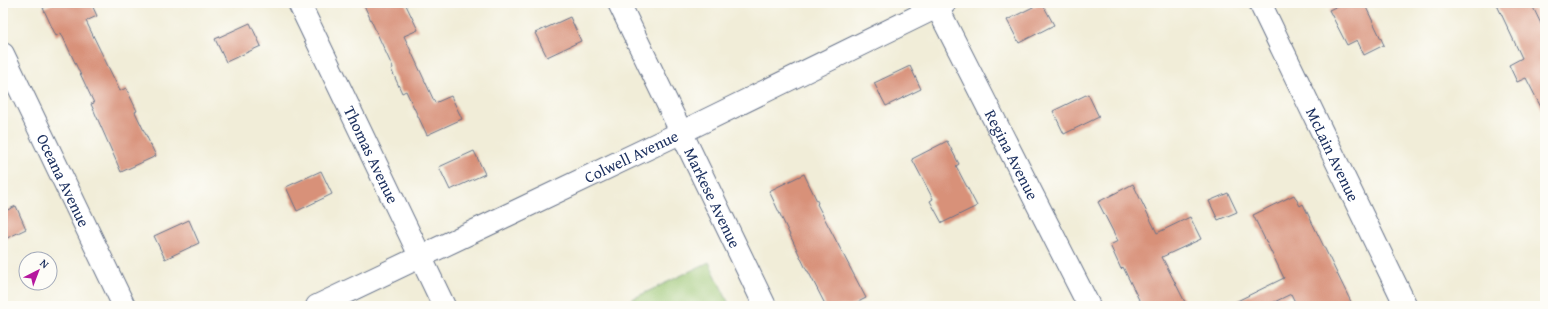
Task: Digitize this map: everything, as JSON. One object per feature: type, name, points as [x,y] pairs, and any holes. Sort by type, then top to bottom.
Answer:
[{"type":"street","name":"Thomas Avenue","points":[[299,3],[444,306]]},
{"type":"street","name":"Markese Avenue","points":[[619,3],[765,306]]},
{"type":"street","name":"McLain Avenue","points":[[1260,3],[1406,306]]},
{"type":"street","name":"Colwell Avenue","points":[[317,306],[682,132],[939,4]]},
{"type":"street","name":"Regina Avenue","points":[[939,4],[1088,306]]},
{"type":"street","name":"Oceana Avenue","points":[[3,54],[124,306]]},
{"type":"green space","points":[[709,262],[730,306],[628,306],[626,302]]},
{"type":"building","points":[[54,3],[91,3],[97,16],[86,21],[120,91],[126,88],[137,111],[135,112],[156,156],[121,172],[91,104],[94,103],[61,33],[56,36],[43,8]]},
{"type":"building","points":[[363,3],[405,3],[418,30],[404,36],[435,103],[451,96],[462,119],[427,135],[406,91],[402,93],[391,69],[393,68]]},
{"type":"building","points":[[1041,3],[1054,25],[1019,43],[1007,20]]},
{"type":"building","points":[[1344,3],[1364,3],[1384,45],[1364,55],[1357,40],[1347,45],[1329,10]]},
{"type":"building","points":[[1496,3],[1531,3],[1545,32],[1545,115],[1526,78],[1517,82],[1509,65],[1522,58]]},
{"type":"building","points":[[570,17],[581,41],[547,57],[535,33]]},
{"type":"building","points":[[250,23],[261,46],[226,62],[215,39]]},
{"type":"building","points":[[910,66],[921,89],[886,106],[874,83]]},
{"type":"building","points":[[1088,94],[1099,117],[1064,134],[1053,111]]},
{"type":"building","points":[[947,141],[959,164],[956,166],[977,206],[942,223],[930,201],[933,199],[912,159]]},
{"type":"building","points":[[474,151],[485,174],[450,190],[439,167]]},
{"type":"building","points":[[321,171],[332,194],[297,211],[286,187]]},
{"type":"building","points":[[804,174],[818,203],[817,204],[866,298],[850,306],[826,306],[807,271],[769,191]]},
{"type":"building","points":[[1133,184],[1157,233],[1190,217],[1201,239],[1162,257],[1187,306],[1142,306],[1123,267],[1121,269],[1110,245],[1118,241],[1098,202]]},
{"type":"building","points":[[1228,193],[1237,212],[1218,220],[1209,201]]},
{"type":"building","points":[[1294,195],[1300,206],[1303,204],[1353,306],[1297,306],[1291,294],[1266,306],[1227,306],[1284,278],[1253,215]]},
{"type":"building","points":[[16,206],[26,229],[3,240],[3,212]]},
{"type":"building","points":[[189,220],[199,243],[165,259],[154,236]]}]
